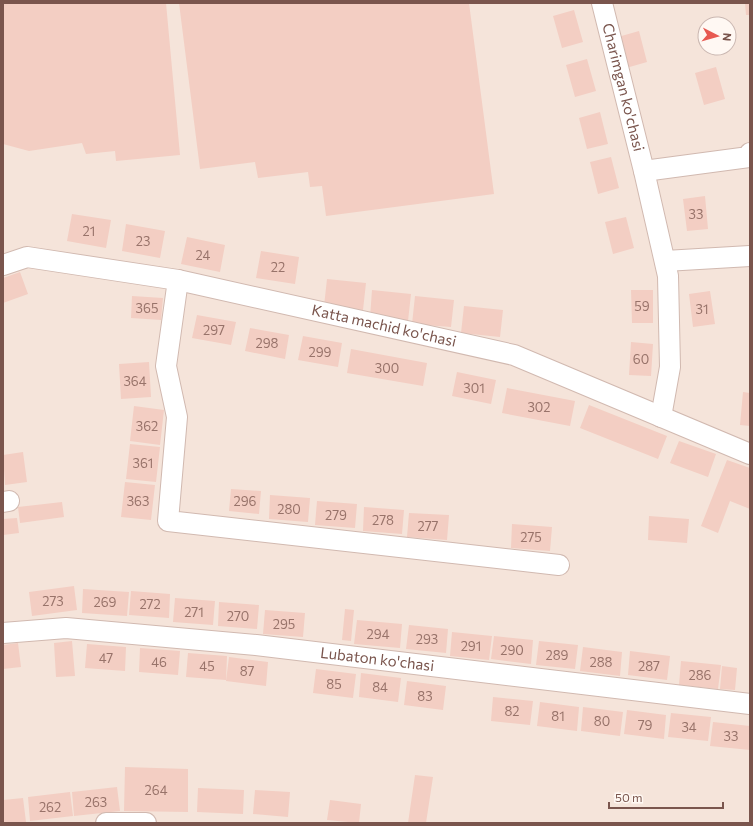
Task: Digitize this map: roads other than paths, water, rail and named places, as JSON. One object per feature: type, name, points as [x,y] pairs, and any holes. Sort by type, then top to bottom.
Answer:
[{"type":"street","name":"Charimgan ko'chasi","points":[[602,3],[668,276],[670,366],[661,417]]},
{"type":"street","name":"Charimgan ko'chasi","points":[[644,172],[749,157],[750,154]]},
{"type":"street","points":[[664,261],[750,256]]},
{"type":"street","name":"Katta machid ko'chasi","points":[[3,265],[27,257],[178,280],[514,355],[750,454]]},
{"type":"street","points":[[178,280],[166,366],[177,417],[168,521],[559,565]]},
{"type":"street","name":"Lubaton ko'chasi","points":[[3,633],[66,628],[256,645],[750,704]]},
{"type":"street","points":[[106,823],[146,823]]}]
